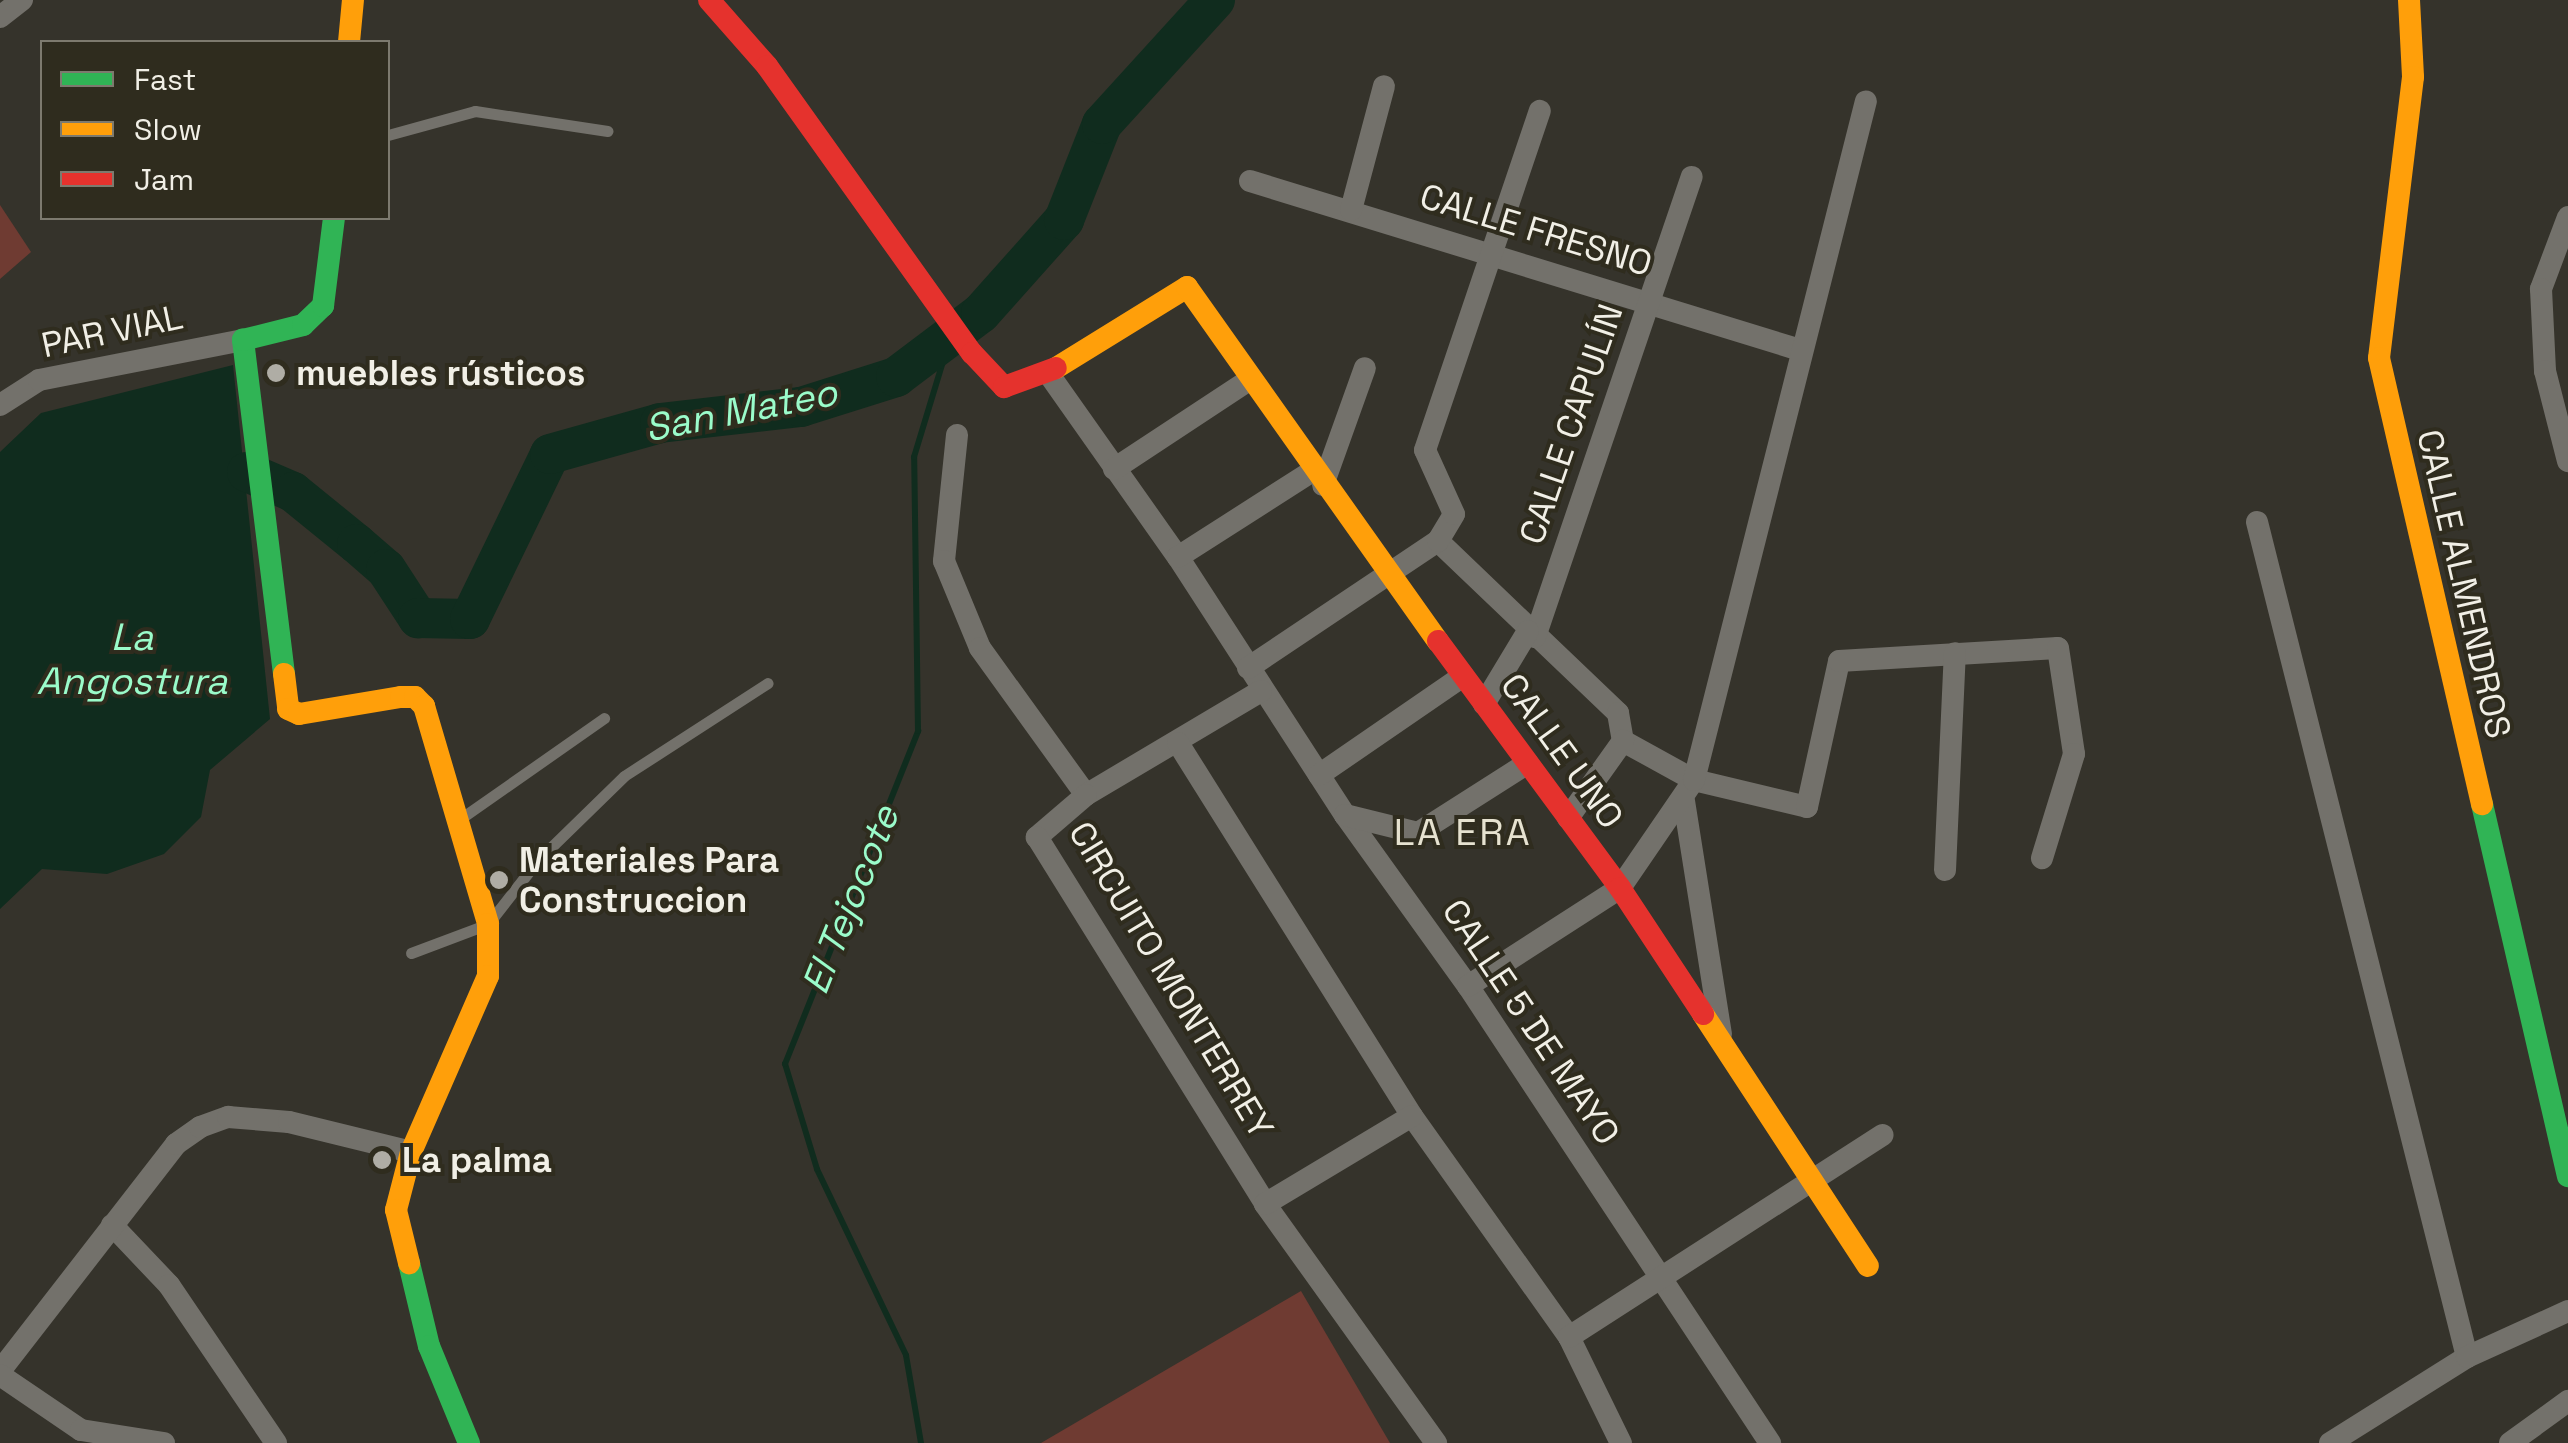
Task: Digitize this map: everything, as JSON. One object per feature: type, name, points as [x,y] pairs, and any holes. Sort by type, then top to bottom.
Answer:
[{"type":"street","points":[[0,17],[22,0]]},
{"type":"street","points":[[350,40],[353,0]]},
{"type":"street","points":[[709,0],[767,66],[972,353],[1004,388],[1048,373]]},
{"type":"street","name":"CALLE ALMENDROS","points":[[2409,0],[2413,78],[2379,358],[2568,1176]]},
{"type":"street","points":[[1351,210],[1384,86]]},
{"type":"street","points":[[1468,986],[1620,888],[1689,790],[1866,100]]},
{"type":"street","points":[[1248,668],[1438,541],[1454,508],[1425,450],[1540,111]]},
{"type":"street","name":"CALLE CAPULÍN","points":[[1484,704],[1531,634],[1692,178]]},
{"type":"street","name":"CALLE FRESNO","points":[[1250,182],[1650,301],[1800,350]]},
{"type":"street","points":[[2568,217],[2542,289],[2545,371],[2568,461]]},
{"type":"street","points":[[334,220],[323,306],[303,325],[244,340],[284,697],[299,714],[415,697],[424,706],[488,924],[488,976],[398,1190],[398,1232],[429,1346],[469,1443]]},
{"type":"street","name":"CALLE UNO","points":[[1048,373],[1187,287],[1319,478],[1620,888],[1815,1178],[1868,1266]]},
{"type":"street","name":"PAR VIAL","points":[[0,404],[39,380],[244,340]]},
{"type":"street","points":[[1178,557],[1319,478],[1366,368]]},
{"type":"street","name":"CALLE 5 DE MAYO","points":[[1048,373],[1178,557],[1344,815],[1468,986],[1770,1443]]},
{"type":"street","points":[[1114,469],[1249,380]]},
{"type":"street","points":[[957,435],[944,561],[980,648],[1086,795]]},
{"type":"street","points":[[2257,522],[2467,1357]]},
{"type":"street","points":[[1438,541],[1618,713],[1623,741],[1689,790],[1807,807],[1839,661],[2058,648],[2074,754],[2042,858]]},
{"type":"street","points":[[1944,870],[1955,653]]},
{"type":"street","points":[[1318,775],[1464,676]]},
{"type":"street","name":"CIRCUITO MONTERREY","points":[[1261,691],[1086,795],[1037,837],[1265,1204],[1436,1443]]},
{"type":"street","points":[[1568,818],[1623,741]]},
{"type":"street","points":[[1178,743],[1412,1116],[1569,1337],[1621,1443]]},
{"type":"street","points":[[1344,815],[1418,833],[1528,762]]},
{"type":"street","points":[[1689,790],[1722,1040]]},
{"type":"street","points":[[1265,1204],[1412,1116]]},
{"type":"street","points":[[164,1443],[81,1430],[0,1373],[176,1144],[228,1117],[289,1122],[411,1152]]},
{"type":"street","points":[[1569,1337],[1882,1135]]},
{"type":"street","points":[[112,1225],[169,1285],[276,1443]]},
{"type":"street","points":[[2330,1443],[2467,1357],[2568,1311]]},
{"type":"street","points":[[2520,1439],[2568,1401]]},
{"type":"lane","points":[[390,135],[476,112],[607,131]]},
{"type":"lane","points":[[411,954],[488,924],[538,860],[624,776],[768,683]]},
{"type":"lane","points":[[456,822],[604,718]]},
{"type":"shaded area","points":[[0,205],[31,252],[0,279]]},
{"type":"shaded area","points":[[1301,1291],[1390,1443],[1041,1443],[1159,1374]]},
{"type":"water","name":"La Angostura","points":[[233,365],[270,719],[210,770],[201,817],[164,854],[107,874],[42,869],[0,909],[0,452],[41,413]]},
{"type":"waterway","name":"San Mateo","points":[[247,472],[293,492],[357,544],[386,569],[418,618],[470,619],[550,454],[660,423],[801,407],[896,377],[981,313],[1064,220],[1102,124],[1215,0]]},
{"type":"waterway","name":"El Tejocote","points":[[921,1443],[906,1355],[817,1169],[785,1064],[918,731],[914,457],[949,342]]},
{"type":"traffic: fast","points":[[284,674],[243,340],[303,325],[323,306],[334,220]]},
{"type":"traffic: fast","points":[[2482,804],[2568,1176]]},
{"type":"traffic: fast","points":[[409,1263],[429,1346],[469,1443]]},
{"type":"traffic: slow","points":[[349,40],[353,0]]},
{"type":"traffic: slow","points":[[2409,0],[2413,77],[2379,358],[2482,804]]},
{"type":"traffic: slow","points":[[1056,368],[1187,287],[1438,641]]},
{"type":"traffic: slow","points":[[284,674],[288,709],[299,714],[401,697],[415,697],[424,706],[488,924],[488,976],[411,1152],[396,1210],[409,1263]]},
{"type":"traffic: slow","points":[[1703,1014],[1868,1266]]},
{"type":"traffic: jam","points":[[709,0],[767,66],[972,353],[1004,387],[1056,368]]},
{"type":"traffic: jam","points":[[1438,641],[1620,888],[1703,1014]]},
{"type":"place","name":"muebles rústicos","points":[[276,373]]},
{"type":"place","name":"Materiales Para Construccion","points":[[499,880]]},
{"type":"place","name":"La palma","points":[[382,1160]]},
{"type":"district","name":"LA ERA","points":[[1463,833]]}]
